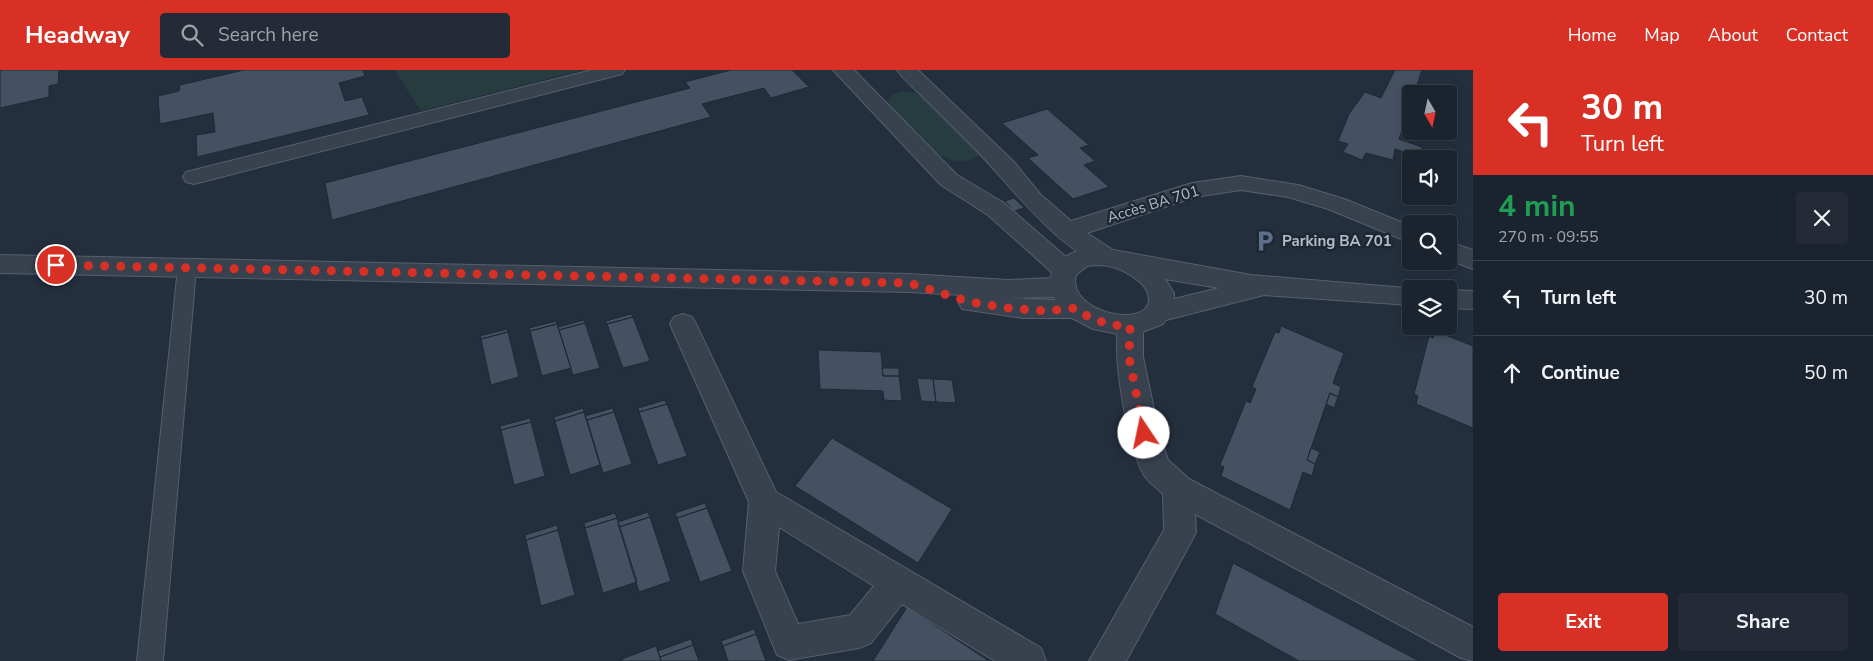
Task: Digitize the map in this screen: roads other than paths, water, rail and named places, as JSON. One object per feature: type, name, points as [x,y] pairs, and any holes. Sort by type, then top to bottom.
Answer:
[{"type":"street","points":[[194,177],[615,70]]},
{"type":"street","points":[[843,70],[949,180],[996,209],[1063,278],[1068,299],[1076,308],[1090,318],[1112,325],[1130,326],[1144,324],[1160,312],[1269,286]]},
{"type":"street","points":[[907,70],[1006,167],[1032,199],[1068,231],[1104,256]]},
{"type":"street","name":"Accès BA 701","points":[[1068,231],[1192,190],[1241,183],[1290,190],[1336,204],[1402,231]]},
{"type":"street","points":[[1457,253],[1473,260]]},
{"type":"street","points":[[0,264],[909,283],[1009,289],[1063,278],[1075,261],[1088,256],[1104,256],[1132,263],[1269,286],[1402,295]]},
{"type":"street","points":[[1132,263],[1145,271],[1155,282],[1162,300],[1160,312]]},
{"type":"street","points":[[909,283],[970,302],[1007,308],[1046,311],[1076,308]]},
{"type":"street","points":[[1457,299],[1473,300]]},
{"type":"street","points":[[683,324],[765,502],[759,571],[790,642],[859,631],[898,583]]},
{"type":"street","points":[[1130,326],[1129,357],[1144,433],[1155,467],[1178,489],[1473,646]]},
{"type":"street","points":[[1107,661],[1180,532],[1178,489]]},
{"type":"street","points":[[765,502],[1028,661]]},
{"type":"lane","points":[[150,661],[187,268]]},
{"type":"place","name":"Parking BA 701","points":[[1265,241]]}]
